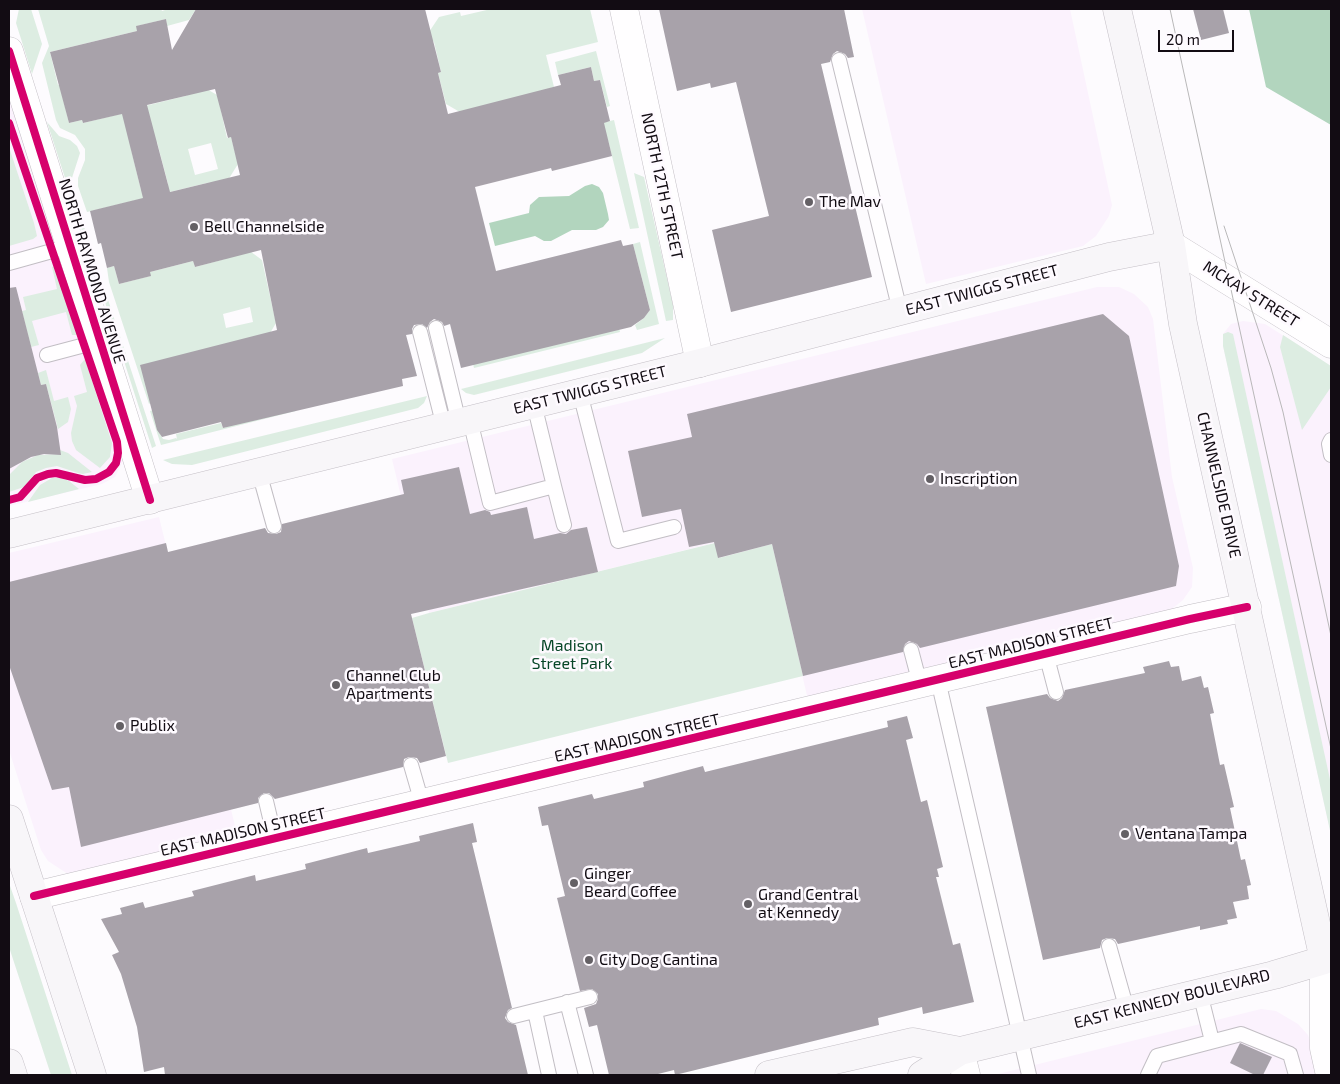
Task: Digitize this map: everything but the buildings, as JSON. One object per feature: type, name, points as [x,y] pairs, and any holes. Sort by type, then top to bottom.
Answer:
[{"type":"main road","name":"CHANNELSIDE DRIVE","points":[[1117,9],[1171,245],[1183,324],[1329,962]]},
{"type":"main road","name":"EAST TWIGGS STREET","points":[[9,534],[700,363],[1109,257],[1171,245]]},
{"type":"main road","points":[[9,819],[92,1075]]},
{"type":"main road","name":"EAST KENNEDY BOULEVARD","points":[[963,1063],[1020,1036],[1329,962]]},
{"type":"main road","points":[[769,1075],[913,1042],[963,1063]]},
{"type":"main road","points":[[922,1075],[963,1063]]},
{"type":"main road","points":[[9,1064],[13,1075]]},
{"type":"street","name":"NORTH 12TH STREET","points":[[624,9],[700,363]]},
{"type":"street","name":"NORTH RAYMOND AVENUE","points":[[9,51],[150,500]]},
{"type":"street","name":"MCKAY STREET","points":[[1171,245],[1331,344]]},
{"type":"street","name":"EAST MADISON STREET","points":[[34,896],[1247,607]]},
{"type":"street","name":"CHANNELSIDE DRIVE","points":[[1329,962],[1324,1048],[1330,1075]]},
{"type":"lane","points":[[839,60],[900,311]]},
{"type":"lane","points":[[9,263],[70,246]]},
{"type":"lane","points":[[436,328],[458,423]]},
{"type":"lane","points":[[420,332],[490,502],[554,486]]},
{"type":"lane","points":[[47,355],[100,341]]},
{"type":"lane","points":[[580,393],[618,541],[674,527]]},
{"type":"lane","points":[[534,404],[564,525]]},
{"type":"lane","points":[[1331,440],[1329,444],[1331,455]]},
{"type":"lane","points":[[259,472],[274,526]]},
{"type":"lane","points":[[911,650],[929,682],[1029,1075]]},
{"type":"lane","points":[[1046,654],[1056,692]]},
{"type":"lane","points":[[411,765],[422,803]]},
{"type":"lane","points":[[266,802],[275,839]]},
{"type":"lane","points":[[1110,946],[1127,1010]]},
{"type":"lane","points":[[1200,993],[1212,1041]]},
{"type":"lane","points":[[514,1016],[590,997]]},
{"type":"lane","points":[[567,1002],[586,1075]]},
{"type":"lane","points":[[535,1011],[549,1075]]},
{"type":"lane","points":[[1148,1075],[1157,1056],[1242,1034],[1290,1054],[1296,1075]]},
{"type":"shaded area","points":[[862,9],[1070,9],[1112,205],[1109,216],[1096,236],[1083,246],[926,284]]},
{"type":"shaded area","points":[[1249,9],[1331,9],[1331,125],[1266,87]]},
{"type":"shaded area","points":[[9,92],[126,455],[115,477],[102,484],[9,506]]},
{"type":"shaded area","points":[[592,184],[599,187],[603,193],[609,220],[603,227],[596,230],[572,230],[551,241],[544,241],[535,236],[495,246],[489,223],[529,213],[530,205],[539,197],[569,196]]},
{"type":"shaded area","name":"Inscription","points":[[1097,287],[1119,287],[1134,294],[1148,307],[1153,319],[1172,477],[1193,568],[1192,587],[1183,600],[1168,612],[808,700],[772,545],[718,558],[714,543],[429,613],[392,459]]},
{"type":"shaded area","points":[[1243,321],[1265,324],[1331,366],[1331,835],[1223,346],[1223,334],[1231,324]]},
{"type":"shaded area","name":"Publix","points":[[159,517],[238,838],[71,876],[48,861],[41,850],[9,750],[9,553]]},
{"type":"shaded area","points":[[1261,1009],[1276,1011],[1298,1024],[1308,1035],[1318,1075],[994,1075]]},
{"type":"green space","points":[[19,9],[31,9],[42,44],[32,74],[16,23]]},
{"type":"green space","points":[[38,9],[161,9],[162,11],[168,9],[196,9],[189,20],[167,26],[166,19],[137,26],[137,31],[50,52],[58,85],[69,82],[61,91],[69,123],[82,120],[83,123],[141,109],[141,107],[185,96],[205,88],[224,99],[220,106],[227,138],[231,137],[238,164],[228,180],[207,183],[87,212],[78,186],[78,178],[85,160],[85,149],[75,135],[60,128],[56,120],[42,63],[49,46]],"holes":[[[157,142],[168,184],[141,190],[131,149]],[[211,143],[218,169],[195,175],[188,149]]]},
{"type":"green space","points":[[491,9],[590,9],[598,42],[546,55],[554,87],[465,115],[446,104],[438,73],[441,72],[434,42],[427,35],[439,17],[460,12],[461,16]]},
{"type":"green space","points":[[596,51],[610,106],[607,107],[600,80],[594,81],[591,67],[558,75],[555,62]]},
{"type":"green space","points":[[614,120],[639,228],[630,229],[602,123]]},
{"type":"green space","points":[[47,122],[59,136],[70,140],[77,146],[80,153],[71,181],[71,187],[156,446],[152,448]]},
{"type":"green space","points":[[9,147],[37,236],[9,246]]},
{"type":"green space","points":[[634,173],[644,177],[673,305],[673,320],[666,321]]},
{"type":"green space","points":[[640,242],[659,324],[637,330],[635,325],[650,310],[633,244]]},
{"type":"green space","points":[[243,246],[262,260],[276,323],[266,340],[149,404],[109,282],[107,268],[114,266],[119,284],[150,276],[150,272],[193,261],[195,267],[225,259]],"holes":[[[250,307],[253,322],[226,328],[223,314]]]},
{"type":"green space","points":[[55,266],[78,335],[72,335],[66,312],[32,321],[39,345],[31,347],[22,311],[26,310],[23,297],[57,289],[52,267]]},
{"type":"green space","points":[[618,324],[620,332],[474,368],[473,364]]},
{"type":"green space","points":[[1228,332],[1233,334],[1331,784],[1331,835],[1223,346],[1223,334]]},
{"type":"green space","points":[[1283,335],[1331,366],[1331,387],[1302,430],[1280,347]]},
{"type":"green space","points":[[665,338],[642,353],[474,395],[466,393],[461,389]]},
{"type":"green space","points":[[85,359],[112,443],[110,457],[100,468],[76,450],[72,441],[71,433],[77,406],[74,396],[87,392],[80,365]]},
{"type":"green space","points":[[46,370],[54,401],[68,397],[71,409],[68,422],[58,429],[46,384],[41,385],[38,373]]},
{"type":"green space","points":[[427,396],[424,403],[418,408],[192,465],[172,464],[163,460]]},
{"type":"green space","points":[[295,406],[296,411],[161,445],[150,411],[157,409],[160,434],[163,439],[169,440],[177,439],[176,434],[221,423],[223,428]]},
{"type":"green space","points":[[60,450],[68,453],[92,472],[83,474],[57,466],[46,468],[36,472],[24,487],[9,492],[9,475],[22,462],[38,455],[60,454]]},
{"type":"green space","points":[[52,478],[61,478],[69,481],[79,489],[28,502],[40,485]]},
{"type":"green space","name":"Madison Street Park","points":[[715,543],[719,558],[772,544],[803,676],[448,763],[412,618]]},
{"type":"green space","points":[[9,883],[72,1075],[51,1075],[9,947]]},
{"type":"tram line","points":[[1170,9],[1331,749]]},
{"type":"tram line","points":[[1224,226],[1271,368],[1283,412],[1331,636]]},
{"type":"cycle path","points":[[9,51],[150,500]]},
{"type":"cycle path","points":[[9,123],[117,442],[118,453],[116,463],[109,472],[96,479],[85,480],[56,473],[48,474],[37,478],[20,497],[9,500]]},
{"type":"cycle path","points":[[34,896],[1190,619],[1247,607]]},
{"type":"place","name":"The Mav","points":[[809,202]]},
{"type":"place","name":"Bell Channelside","points":[[194,227]]},
{"type":"place","name":"Inscription","points":[[930,479]]},
{"type":"place","name":"Channel Club Apartments","points":[[336,685]]},
{"type":"place","name":"Publix","points":[[120,726]]},
{"type":"place","name":"Ventana Tampa","points":[[1125,834]]},
{"type":"place","name":"Ginger Beard Coffee","points":[[574,883]]},
{"type":"place","name":"Grand Central at Kennedy","points":[[748,904]]},
{"type":"place","name":"City Dog Cantina","points":[[589,960]]}]
